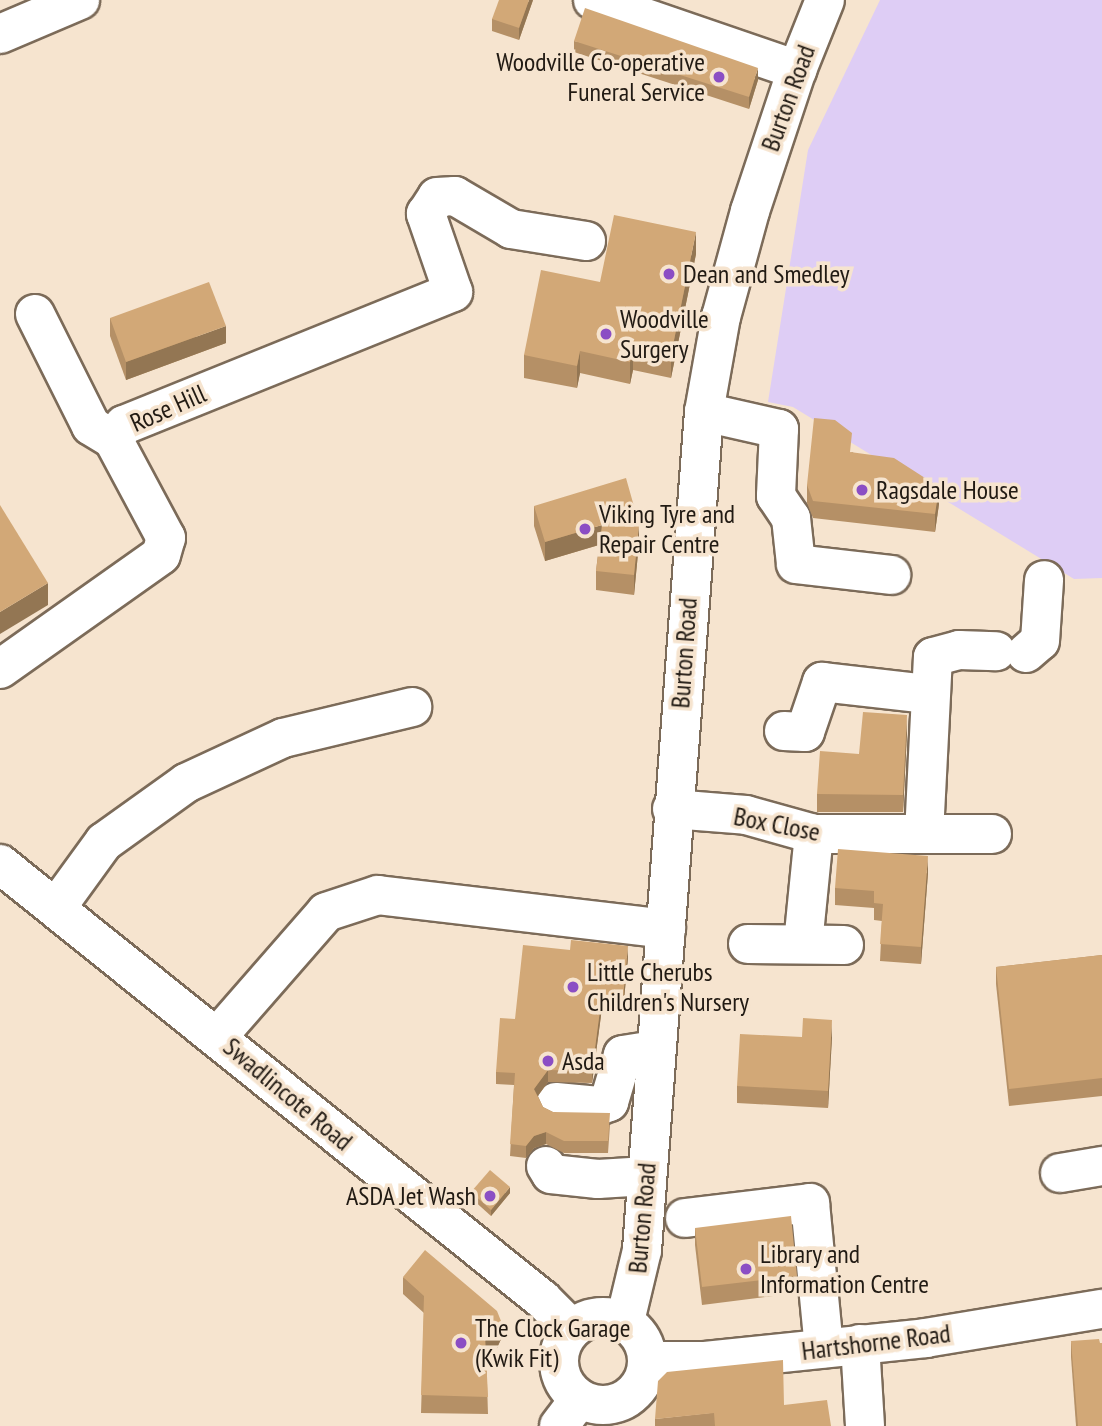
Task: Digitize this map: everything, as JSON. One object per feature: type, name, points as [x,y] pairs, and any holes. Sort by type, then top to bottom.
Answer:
[{"type":"main road","points":[[0,34],[80,0]]},
{"type":"main road","points":[[593,0],[797,70]]},
{"type":"main road","name":"Burton Road","points":[[625,1321],[642,1250],[666,929],[672,809],[704,412],[721,317],[797,70],[825,0]]},
{"type":"main road","name":"Rose Hill","points":[[0,669],[161,555],[166,538],[113,439],[124,425],[453,292],[426,214],[437,197],[455,196],[511,229],[586,242]]},
{"type":"main road","points":[[35,314],[91,426],[113,439]]},
{"type":"main road","points":[[704,412],[779,429],[776,496],[791,518],[796,564],[891,575]]},
{"type":"main road","points":[[784,731],[805,732],[822,682],[866,690],[930,676],[959,650],[1011,652],[1040,641],[1044,580]]},
{"type":"main road","points":[[924,834],[930,676]]},
{"type":"main road","points":[[56,908],[104,842],[186,783],[283,738],[412,707]]},
{"type":"main road","name":"Box Close","points":[[672,809],[746,815],[814,834],[992,834]]},
{"type":"main road","points":[[803,944],[814,834]]},
{"type":"main road","name":"Swadlincote Road","points":[[0,864],[218,1036],[543,1300],[572,1329]]},
{"type":"main road","points":[[218,1036],[326,912],[378,895],[666,929]]},
{"type":"main road","points":[[748,944],[844,944]]},
{"type":"main road","points":[[556,1102],[599,1106],[609,1102],[623,1055],[633,1050],[655,1050]]},
{"type":"main road","points":[[546,1166],[551,1174],[598,1179],[647,1176]]},
{"type":"main road","points":[[1060,1173],[1102,1166]]},
{"type":"main road","points":[[685,1218],[810,1203],[842,1346],[865,1426]]},
{"type":"main road","name":"Hartshorne Road","points":[[648,1361],[705,1361],[842,1346],[1102,1309]]},
{"type":"main road","points":[[597,1318],[625,1321],[639,1334],[648,1361],[644,1381],[634,1394],[592,1414],[559,1372],[562,1344],[572,1329],[597,1318]]},
{"type":"shaded area","points":[[880,0],[1102,0],[1102,578],[1074,579],[793,407],[768,402],[808,150]]},
{"type":"building","points":[[499,0],[529,0],[519,28],[492,19]]},
{"type":"building","points":[[585,8],[758,68],[749,97],[574,41]]},
{"type":"building","name":"Woodville Surgery","points":[[614,215],[696,232],[671,355],[633,348],[630,362],[580,351],[577,366],[524,355],[541,270],[600,282]]},
{"type":"building","points":[[209,282],[226,326],[126,362],[110,318]]},
{"type":"building","name":"Ragsdale House","points":[[814,418],[835,420],[852,433],[850,452],[894,458],[939,487],[935,514],[813,501],[807,485]]},
{"type":"building","points":[[626,478],[639,524],[634,575],[596,571],[602,525],[545,542],[534,506]]},
{"type":"building","points":[[0,505],[48,583],[0,612]]},
{"type":"building","points":[[863,712],[907,715],[903,795],[817,794],[820,751],[859,754]]},
{"type":"building","points":[[838,849],[928,856],[921,947],[880,944],[883,904],[874,903],[874,891],[835,888]]},
{"type":"building","points":[[571,940],[628,946],[623,998],[602,995],[592,1071],[548,1070],[534,1089],[543,1107],[553,1112],[610,1113],[608,1141],[564,1141],[546,1132],[534,1136],[526,1146],[510,1144],[515,1073],[496,1072],[500,1018],[515,1019],[523,945],[570,950]]},
{"type":"building","points":[[1102,955],[1102,1078],[1009,1089],[996,967]]},
{"type":"building","points":[[803,1018],[832,1020],[828,1091],[737,1086],[740,1034],[802,1037]]},
{"type":"building","name":"ASDA Jet Wash","points":[[490,1170],[510,1187],[491,1210],[471,1192]]},
{"type":"building","name":"Library and Information Centre","points":[[791,1216],[797,1276],[702,1287],[695,1228]]},
{"type":"building","name":"The Clock Garage (Kwik Fit)","points":[[425,1250],[497,1311],[501,1321],[497,1331],[485,1334],[488,1397],[421,1395],[424,1296],[403,1277]]},
{"type":"building","points":[[1099,1339],[1102,1343],[1102,1426],[1078,1426],[1071,1341]]},
{"type":"building","points":[[783,1360],[784,1405],[827,1400],[831,1426],[715,1426],[714,1413],[655,1419],[658,1381],[667,1372]]},
{"type":"place","name":"Woodville Co-operative Funeral Service","points":[[719,77]]},
{"type":"place","name":"Dean and Smedley","points":[[669,274]]},
{"type":"place","name":"Woodville Surgery","points":[[606,334]]},
{"type":"place","name":"Ragsdale House","points":[[862,490]]},
{"type":"place","name":"Viking Tyre and Repair Centre","points":[[585,529]]},
{"type":"place","name":"Little Cherubs Children's Nursery","points":[[573,987]]},
{"type":"place","name":"Asda","points":[[548,1061]]},
{"type":"place","name":"ASDA Jet Wash","points":[[490,1196]]},
{"type":"place","name":"Library and Information Centre","points":[[746,1269]]},
{"type":"place","name":"The Clock Garage (Kwik Fit)","points":[[461,1343]]}]
